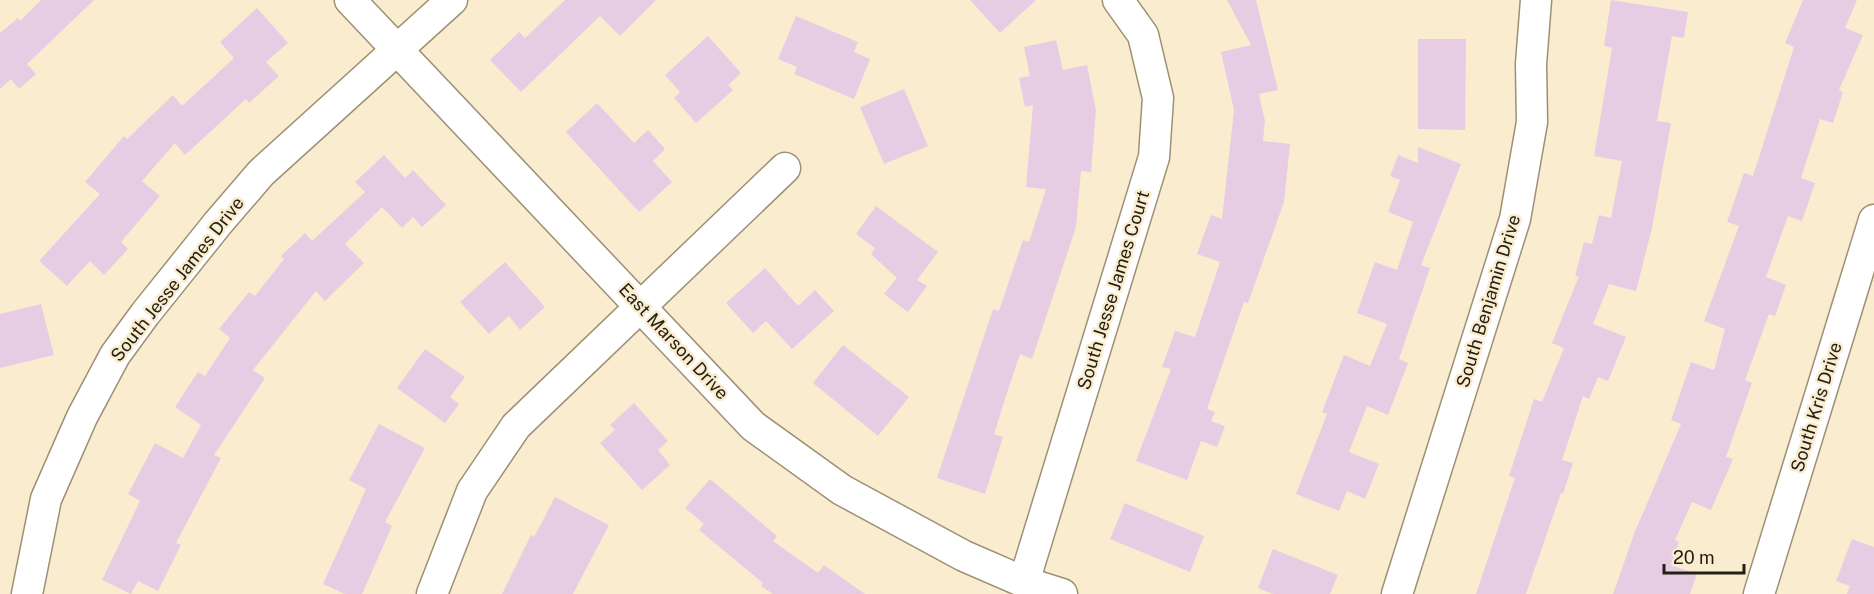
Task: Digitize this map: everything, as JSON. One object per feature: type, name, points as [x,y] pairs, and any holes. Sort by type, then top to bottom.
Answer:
[{"type":"street","name":"East Marson Drive","points":[[350,0],[753,426],[842,490],[964,556],[1024,582],[1062,594]]},
{"type":"street","points":[[398,51],[452,0]]},
{"type":"street","name":"South Jesse James Court","points":[[1024,582],[1154,157],[1158,99],[1143,35],[1118,0]]},
{"type":"street","name":"South Benjamin Drive","points":[[1397,594],[1515,219],[1532,122],[1531,64],[1536,0]]},
{"type":"street","name":"South Jesse James Drive","points":[[27,594],[49,491],[82,417],[115,355],[203,242],[261,173],[398,51]]},
{"type":"street","points":[[432,594],[472,491],[516,426],[785,168]]},
{"type":"street","name":"South Kris Drive","points":[[1759,594],[1874,220]]},
{"type":"building","points":[[41,0],[94,0],[27,64],[36,74],[19,89],[11,79],[0,89],[0,33],[18,18],[20,21]]},
{"type":"building","points":[[565,0],[656,0],[620,36],[600,16],[521,92],[490,60],[519,32],[525,38]]},
{"type":"building","points":[[970,0],[1036,0],[1000,33]]},
{"type":"building","points":[[1227,0],[1256,0],[1278,90],[1259,94],[1265,121],[1263,141],[1290,144],[1284,202],[1248,303],[1244,302],[1207,409],[1215,412],[1211,421],[1225,426],[1217,447],[1201,441],[1187,480],[1136,461],[1171,369],[1162,367],[1175,331],[1195,337],[1220,262],[1197,254],[1211,215],[1222,219],[1234,110],[1221,52],[1251,45]]},
{"type":"building","points":[[1611,0],[1688,12],[1684,38],[1672,36],[1657,121],[1671,123],[1652,228],[1636,291],[1609,284],[1593,324],[1626,337],[1608,381],[1598,377],[1589,399],[1583,396],[1562,460],[1573,463],[1526,594],[1476,594],[1515,478],[1509,476],[1534,399],[1542,402],[1564,348],[1552,343],[1579,276],[1575,276],[1584,242],[1592,244],[1599,215],[1611,218],[1622,161],[1594,156],[1612,48],[1604,46]]},
{"type":"building","points":[[1803,0],[1857,0],[1845,28],[1863,35],[1839,90],[1843,92],[1833,123],[1820,119],[1801,178],[1815,183],[1802,221],[1788,216],[1766,277],[1786,285],[1775,316],[1769,314],[1745,380],[1752,383],[1726,457],[1733,459],[1711,510],[1692,502],[1675,540],[1679,542],[1671,565],[1697,574],[1690,594],[1613,594],[1634,534],[1681,424],[1671,420],[1691,362],[1714,370],[1725,329],[1704,321],[1739,226],[1727,222],[1744,173],[1753,176],[1794,47],[1785,43]]},
{"type":"building","points":[[257,8],[288,43],[266,62],[279,76],[249,103],[246,99],[185,155],[175,143],[142,181],[160,196],[121,242],[128,249],[104,275],[90,261],[67,286],[39,261],[100,194],[85,182],[124,136],[127,139],[173,95],[182,106],[234,58],[220,42]]},
{"type":"building","points":[[796,16],[858,42],[854,52],[870,59],[854,99],[794,74],[797,67],[778,59]]},
{"type":"building","points":[[708,36],[741,73],[728,85],[733,90],[696,123],[674,98],[680,92],[665,75]]},
{"type":"building","points":[[1418,39],[1466,39],[1465,130],[1418,129]]},
{"type":"building","points":[[1056,40],[1063,70],[1087,65],[1096,110],[1091,172],[1081,171],[1076,227],[1032,359],[1020,354],[1005,399],[994,434],[1003,437],[985,494],[937,478],[993,309],[999,311],[1023,240],[1029,242],[1046,189],[1026,187],[1033,105],[1025,107],[1019,78],[1030,76],[1024,47]]},
{"type":"building","points":[[904,89],[928,146],[884,164],[860,107]]},
{"type":"building","points":[[597,103],[634,143],[648,130],[665,149],[653,161],[672,182],[639,212],[566,132]]},
{"type":"building","points":[[1418,147],[1461,164],[1421,265],[1430,268],[1399,359],[1408,363],[1388,415],[1367,406],[1349,452],[1379,464],[1365,499],[1347,491],[1339,511],[1296,494],[1327,414],[1322,412],[1344,355],[1370,366],[1387,324],[1357,313],[1375,262],[1397,270],[1413,222],[1388,212],[1400,180],[1390,176],[1398,155],[1418,163]]},
{"type":"building","points":[[384,155],[405,178],[413,170],[446,205],[422,227],[413,217],[402,228],[382,207],[345,244],[364,263],[325,301],[316,291],[253,370],[265,378],[214,455],[221,458],[176,543],[181,545],[158,591],[138,581],[131,594],[102,580],[140,501],[128,494],[155,443],[183,458],[201,425],[175,407],[198,372],[205,376],[230,338],[219,329],[249,292],[255,296],[284,259],[281,256],[305,233],[312,241],[365,192],[355,182]]},
{"type":"building","points":[[876,206],[938,252],[917,280],[927,286],[908,312],[884,294],[897,278],[871,254],[875,248],[856,234]]},
{"type":"building","points":[[505,262],[545,307],[520,330],[509,316],[489,334],[460,302]]},
{"type":"building","points":[[765,268],[798,306],[815,290],[834,311],[792,349],[766,321],[753,333],[726,303]]},
{"type":"building","points":[[41,304],[54,355],[0,368],[0,314]]},
{"type":"building","points":[[843,345],[909,397],[878,436],[813,383]]},
{"type":"building","points":[[425,349],[465,377],[450,397],[459,404],[445,423],[397,388]]},
{"type":"building","points":[[634,403],[668,441],[658,450],[670,465],[642,490],[600,443],[615,430],[610,425]]},
{"type":"building","points":[[379,424],[425,448],[385,522],[392,526],[362,594],[345,594],[323,584],[366,489],[349,480]]},
{"type":"building","points":[[710,479],[777,536],[773,541],[818,573],[824,565],[865,594],[773,594],[761,586],[763,583],[699,530],[704,524],[685,508]]},
{"type":"building","points":[[555,497],[609,525],[573,594],[502,594],[531,535],[534,537]]},
{"type":"building","points":[[1125,503],[1204,536],[1190,572],[1110,539]]},
{"type":"building","points":[[1852,539],[1874,547],[1874,594],[1847,594],[1850,586],[1836,581]]},
{"type":"building","points":[[1273,549],[1338,575],[1330,594],[1273,594],[1258,588]]}]
